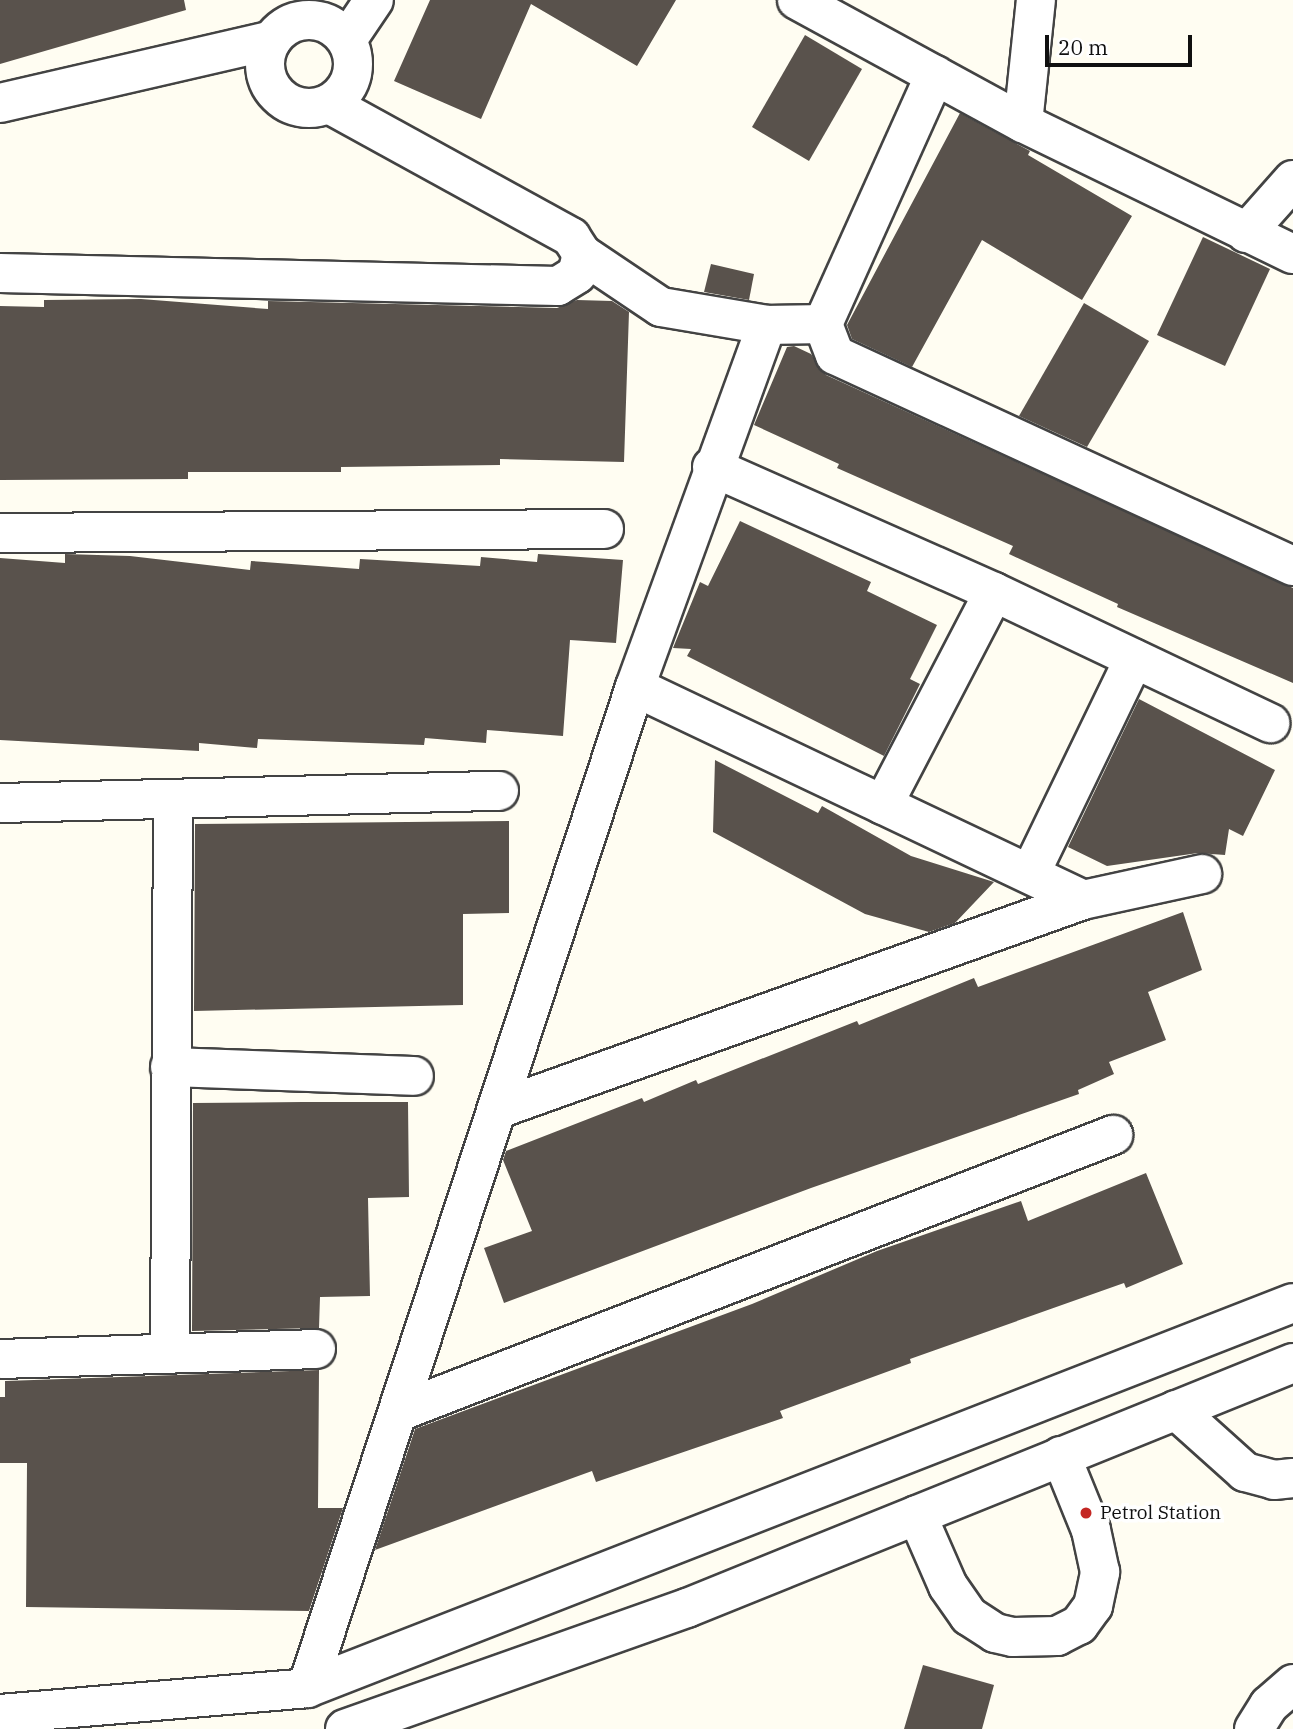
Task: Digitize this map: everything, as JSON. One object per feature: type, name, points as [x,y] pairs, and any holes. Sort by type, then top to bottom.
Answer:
[{"type":"street","points":[[346,40],[374,0]]},
{"type":"street","points":[[797,0],[1023,123],[1293,254]]},
{"type":"street","points":[[1023,123],[1036,0]]},
{"type":"street","points":[[329,104],[349,84],[352,54],[346,40],[337,29],[310,19],[281,29],[272,40],[264,67],[275,94],[300,108],[329,104],[571,237],[582,254],[660,307],[767,324],[823,324]]},
{"type":"street","points":[[0,103],[272,40]]},
{"type":"street","points":[[935,75],[823,324],[835,355],[1293,566]]},
{"type":"street","points":[[1246,233],[1293,180]]},
{"type":"street","points":[[0,273],[558,286],[577,274],[582,254]]},
{"type":"street","points":[[307,1688],[401,1411],[635,687],[712,467],[767,324]]},
{"type":"street","points":[[712,467],[993,592],[1270,723]]},
{"type":"street","points":[[0,533],[604,529]]},
{"type":"street","points":[[883,805],[993,592]]},
{"type":"street","points":[[1030,874],[1134,659]]},
{"type":"street","points":[[635,687],[1083,900]]},
{"type":"street","points":[[0,803],[499,791]]},
{"type":"street","points":[[170,1354],[173,799]]},
{"type":"street","points":[[498,1110],[1083,900],[1202,874]]},
{"type":"street","points":[[170,1067],[414,1076]]},
{"type":"street","points":[[401,1411],[1113,1135]]},
{"type":"street","points":[[0,1714],[307,1688],[1293,1303]]},
{"type":"street","points":[[0,1359],[316,1349]]},
{"type":"street","points":[[345,1729],[687,1608],[1293,1363]]},
{"type":"street","points":[[1137,1364],[1166,1414],[1245,1472],[1274,1480],[1293,1478]]},
{"type":"street","points":[[917,1515],[948,1586],[969,1616],[995,1633],[1013,1637],[1057,1636],[1079,1625],[1093,1606],[1100,1572],[1091,1530],[1061,1456]]},
{"type":"street","points":[[1254,1729],[1269,1705],[1293,1684]]},
{"type":"building","points":[[0,0],[184,0],[186,10],[0,64]]},
{"type":"building","points":[[430,0],[676,0],[637,66],[531,4],[481,119],[394,81]]},
{"type":"building","points":[[805,35],[862,69],[809,161],[752,127]]},
{"type":"building","points":[[960,113],[1030,151],[1028,155],[1132,216],[1082,300],[982,240],[912,367],[852,339],[847,325]]},
{"type":"building","points":[[1203,237],[1270,269],[1225,366],[1157,335]]},
{"type":"building","points":[[711,264],[754,274],[749,300],[704,292]]},
{"type":"building","points":[[141,299],[268,309],[268,301],[557,308],[577,300],[612,301],[629,312],[624,462],[500,459],[500,465],[341,467],[341,472],[188,472],[188,479],[0,480],[0,306],[44,307],[44,300]]},
{"type":"building","points":[[1084,303],[1149,341],[1087,447],[1019,416]]},
{"type":"building","points":[[794,346],[811,354],[826,375],[1293,588],[1293,683],[1117,607],[1118,604],[1009,554],[1013,546],[837,468],[839,464],[754,425],[787,347]]},
{"type":"building","points":[[740,521],[871,582],[867,591],[937,625],[910,679],[920,684],[884,756],[687,656],[691,649],[673,648],[700,582],[708,586]]},
{"type":"building","points":[[65,554],[130,556],[250,570],[251,561],[359,569],[360,559],[480,566],[481,557],[537,562],[538,554],[623,560],[616,643],[570,640],[563,736],[487,730],[486,743],[425,738],[424,745],[258,739],[257,748],[199,743],[199,751],[0,740],[0,558],[65,563]]},
{"type":"building","points":[[1139,699],[1275,770],[1243,836],[1229,829],[1225,855],[1198,853],[1107,866],[1068,847]]},
{"type":"building","points":[[715,760],[818,813],[822,806],[911,856],[994,882],[955,923],[929,932],[865,914],[713,832]]},
{"type":"building","points":[[509,821],[509,913],[463,914],[463,1005],[194,1011],[195,824]]},
{"type":"building","points":[[1183,912],[1202,970],[1148,992],[1166,1040],[1109,1062],[1114,1074],[1078,1090],[1079,1094],[811,1188],[504,1303],[484,1248],[532,1231],[503,1160],[506,1151],[642,1098],[644,1102],[696,1080],[698,1084],[857,1021],[859,1025],[974,978],[978,987]]},
{"type":"building","points":[[408,1102],[409,1197],[368,1198],[370,1296],[320,1297],[319,1328],[192,1331],[193,1103]]},
{"type":"building","points":[[1146,1173],[1183,1264],[1126,1288],[1124,1283],[910,1359],[911,1363],[780,1411],[783,1418],[596,1482],[592,1471],[375,1550],[415,1429],[752,1304],[877,1251],[1021,1201],[1028,1221]]},
{"type":"building","points":[[319,1370],[318,1508],[343,1508],[309,1611],[26,1607],[27,1463],[0,1463],[0,1397],[5,1397],[5,1381]]},
{"type":"building","points":[[923,1665],[994,1685],[982,1729],[904,1729]]},
{"type":"place","name":"Petrol Station","points":[[1086,1513]]}]
